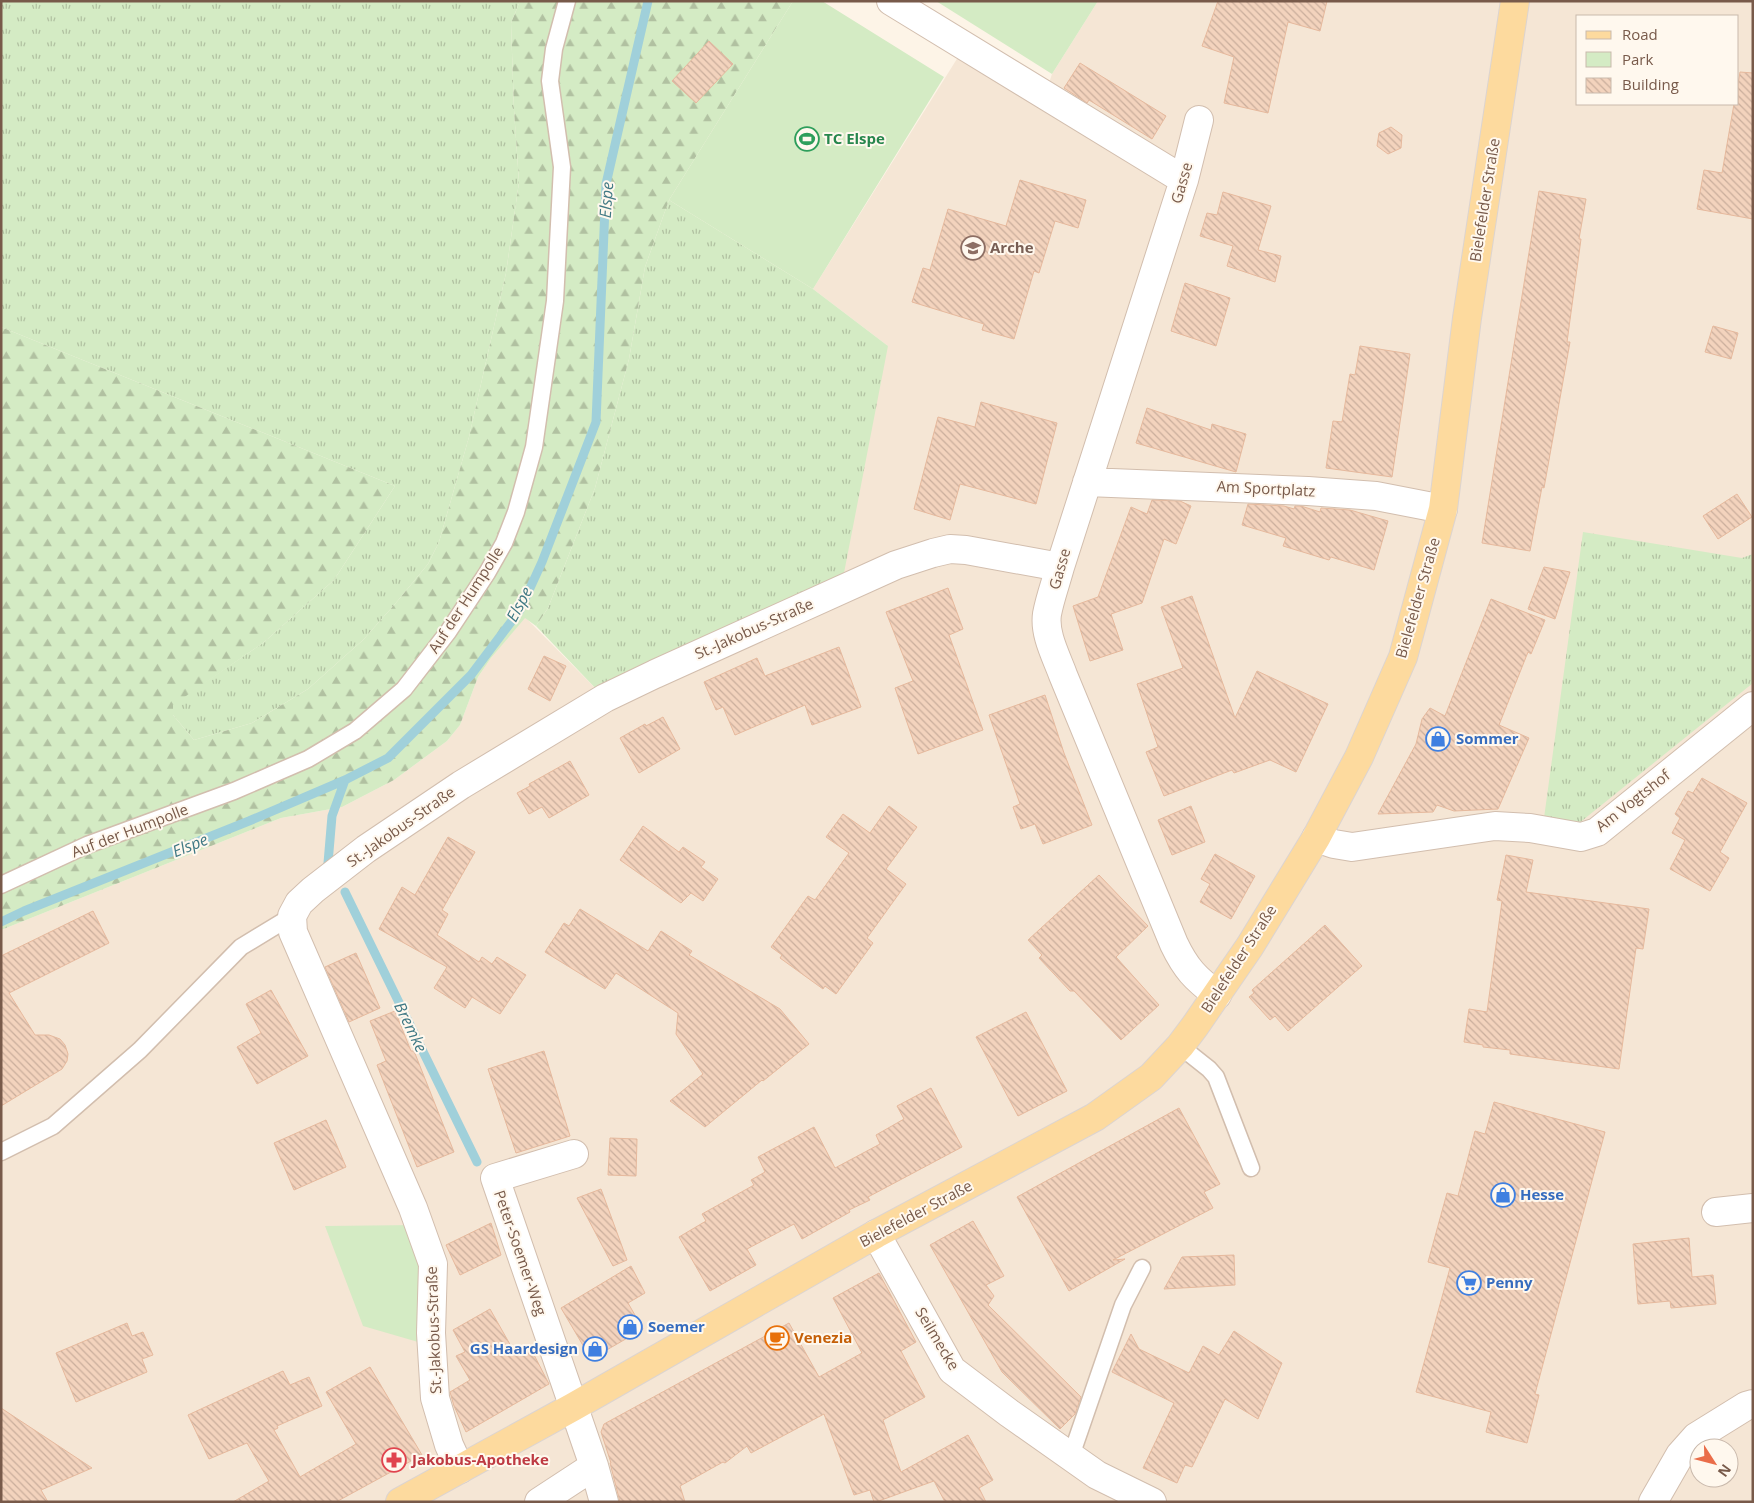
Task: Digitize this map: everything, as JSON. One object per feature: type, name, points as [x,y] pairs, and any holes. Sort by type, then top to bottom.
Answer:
[{"type":"main road","name":"Bielefelder Straße","points":[[400,1502],[572,1407],[876,1234],[1095,1117],[1151,1077],[1180,1046],[1250,946],[1316,838],[1360,757],[1403,657],[1443,508],[1467,318],[1515,1]]},
{"type":"street","points":[[891,1],[1184,180]]},
{"type":"street","name":"Gasse","points":[[1199,120],[1184,180],[1060,567],[1047,614],[1047,628],[1052,646],[1174,944],[1183,963],[1196,978],[1217,995]]},
{"type":"street","name":"Am Sportplatz","points":[[1087,482],[1298,490],[1376,496],[1443,508]]},
{"type":"street","name":"St.-Jakobus-Straße","points":[[460,1469],[449,1445],[435,1398],[430,1333],[432,1264],[413,1208],[293,932],[292,916],[300,903],[366,849],[461,785],[604,698],[896,565],[950,549],[966,550],[1060,567]]},
{"type":"street","name":"Am Vogtshof","points":[[1316,838],[1352,847],[1495,826],[1530,828],[1581,837],[1597,832],[1753,706]]},
{"type":"street","name":"Peter-Soemer-Weg","points":[[572,1407],[495,1178],[574,1154]]},
{"type":"street","points":[[1716,1212],[1753,1208]]},
{"type":"street","name":"Seilmecke","points":[[876,1234],[952,1370],[1009,1414],[1097,1475],[1152,1502]]},
{"type":"street","points":[[1653,1502],[1680,1455],[1696,1437],[1746,1406],[1753,1404]]},
{"type":"street","points":[[572,1407],[594,1466],[604,1502]]},
{"type":"street","points":[[539,1502],[594,1466]]},
{"type":"lane","name":"Auf der Humpolle","points":[[1,886],[87,845],[234,791],[308,759],[355,731],[404,689],[448,632],[487,574],[504,543],[516,512],[534,447],[555,301],[562,167],[550,81],[554,49],[567,1]]},
{"type":"lane","points":[[1,1152],[53,1126],[140,1050],[241,948],[292,916]]},
{"type":"lane","points":[[1180,1046],[1209,1068],[1216,1077],[1251,1168]]},
{"type":"lane","points":[[1071,1456],[1123,1305],[1142,1268]]},
{"type":"shaded area","points":[[1098,1],[1753,1],[1753,1502],[1,1502],[1,930],[281,818],[342,807],[394,780],[447,741],[460,725],[478,677],[525,617],[599,692],[888,346],[813,289],[960,54],[1042,104],[1052,74]]},
{"type":"green space","points":[[1,1],[520,1],[511,23],[519,182],[506,273],[469,437],[439,542],[428,564],[363,640],[308,689],[252,723],[194,740],[173,715],[173,704],[263,643],[334,580],[395,486],[1,327]]},
{"type":"green space","points":[[520,1],[793,1],[669,200],[645,267],[629,359],[595,488],[548,608],[536,626],[525,618],[491,658],[478,677],[460,725],[447,741],[394,780],[342,807],[281,818],[1,930],[1,327],[395,486],[334,580],[263,643],[173,705],[173,715],[194,740],[252,723],[308,689],[363,640],[428,564],[439,542],[469,437],[506,273],[519,182],[511,23]]},
{"type":"green space","name":"TC Elspe","points":[[793,1],[822,1],[944,77],[813,289],[669,200]]},
{"type":"green space","points":[[936,1],[1098,1],[1052,74]]},
{"type":"green space","points":[[669,200],[813,289],[888,346],[844,573],[599,692],[536,626],[548,608],[595,488],[629,359],[645,267]]},
{"type":"green space","points":[[1583,532],[1742,558],[1753,554],[1753,683],[1578,824],[1544,818]]},
{"type":"green space","points":[[416,1225],[430,1263],[425,1344],[363,1326],[325,1226]]},
{"type":"building","points":[[1218,1],[1327,1],[1320,31],[1288,22],[1268,113],[1224,103],[1234,57],[1202,46]]},
{"type":"building","points":[[709,41],[733,64],[696,103],[672,81]]},
{"type":"building","points":[[1080,63],[1166,116],[1152,139],[1089,100],[1087,103],[1064,88]]},
{"type":"building","points":[[1740,72],[1753,73],[1753,219],[1697,209],[1704,170],[1722,173],[1734,105],[1739,105]]},
{"type":"building","points":[[1391,127],[1402,135],[1401,148],[1388,154],[1377,146],[1379,133]]},
{"type":"building","points":[[1020,180],[1086,200],[1078,228],[1055,221],[1039,273],[1034,271],[1014,339],[982,330],[984,324],[912,302],[923,268],[930,270],[948,209],[1006,226]]},
{"type":"building","points":[[1539,191],[1586,199],[1579,239],[1581,239],[1567,342],[1570,342],[1544,488],[1542,487],[1530,551],[1482,543]]},
{"type":"building","points":[[1223,192],[1271,206],[1258,250],[1281,256],[1275,282],[1227,266],[1233,246],[1200,236],[1207,213],[1217,215]]},
{"type":"building","points":[[1185,283],[1230,298],[1216,346],[1171,331]]},
{"type":"building","points":[[1713,326],[1738,333],[1731,359],[1705,352]]},
{"type":"building","points":[[1360,346],[1410,354],[1392,477],[1326,468],[1333,421],[1342,422],[1350,374],[1355,375]]},
{"type":"building","points":[[981,402],[1057,423],[1036,504],[960,484],[950,520],[914,509],[938,417],[975,427]]},
{"type":"building","points":[[1147,408],[1211,430],[1212,424],[1246,434],[1236,472],[1136,443]]},
{"type":"building","points":[[1737,494],[1752,517],[1718,539],[1703,516]]},
{"type":"building","points":[[1152,500],[1180,501],[1191,506],[1176,544],[1164,539],[1142,603],[1111,614],[1123,650],[1090,661],[1073,606],[1098,597],[1131,507],[1147,514]]},
{"type":"building","points":[[1248,504],[1284,506],[1294,509],[1295,506],[1301,506],[1320,512],[1321,508],[1350,510],[1388,521],[1374,570],[1331,557],[1329,560],[1283,546],[1286,538],[1242,525]]},
{"type":"building","points":[[1544,567],[1570,572],[1555,619],[1528,609]]},
{"type":"building","points":[[948,588],[963,629],[949,635],[983,730],[918,754],[895,688],[913,681],[886,612]]},
{"type":"building","points":[[1192,596],[1235,718],[1257,671],[1328,704],[1296,772],[1270,760],[1234,773],[1232,770],[1164,796],[1146,752],[1158,747],[1137,684],[1183,668],[1161,607]]},
{"type":"building","points":[[1491,599],[1545,620],[1531,654],[1528,652],[1499,725],[1529,738],[1498,809],[1454,811],[1437,805],[1433,812],[1378,814],[1416,744],[1422,719],[1430,708],[1445,716]]},
{"type":"building","points":[[839,647],[861,707],[812,725],[805,705],[735,735],[723,707],[716,710],[704,682],[757,658],[765,676]]},
{"type":"building","points":[[544,656],[566,666],[550,701],[528,689]]},
{"type":"building","points":[[1045,695],[1064,753],[1092,825],[1043,844],[1035,824],[1021,829],[1013,807],[1020,804],[989,715]]},
{"type":"building","points":[[663,717],[680,749],[639,773],[620,738],[645,724],[646,726]]},
{"type":"building","points":[[570,761],[589,795],[549,818],[542,807],[529,814],[517,793],[530,786],[529,784]]},
{"type":"building","points":[[1702,778],[1747,803],[1720,852],[1729,858],[1710,891],[1670,869],[1685,840],[1672,833],[1680,818],[1675,814],[1688,791],[1693,793]]},
{"type":"building","points":[[889,806],[917,827],[886,869],[906,884],[867,938],[873,943],[836,994],[825,986],[823,989],[780,958],[782,955],[771,947],[808,896],[815,900],[849,853],[826,837],[843,814],[870,833]]},
{"type":"building","points":[[1191,806],[1205,842],[1172,855],[1158,820]]},
{"type":"building","points":[[643,826],[679,852],[683,847],[705,862],[701,867],[718,879],[703,901],[691,893],[681,903],[620,860]]},
{"type":"building","points":[[448,837],[475,852],[442,910],[448,914],[437,935],[479,962],[482,957],[492,964],[497,957],[526,975],[500,1014],[472,997],[465,1008],[434,988],[447,967],[379,929],[402,887],[415,895]]},
{"type":"building","points":[[1215,854],[1255,876],[1231,919],[1200,902],[1210,884],[1201,879]]},
{"type":"building","points":[[1506,855],[1533,860],[1526,892],[1649,909],[1643,949],[1636,948],[1619,1069],[1510,1054],[1510,1050],[1483,1047],[1483,1045],[1464,1042],[1469,1009],[1487,1012],[1502,901],[1497,900]]},
{"type":"building","points":[[1099,875],[1148,926],[1116,957],[1159,1005],[1121,1040],[1039,958],[1042,955],[1028,940]]},
{"type":"building","points":[[580,909],[648,951],[661,931],[692,951],[689,955],[780,1009],[809,1044],[705,1127],[670,1101],[703,1074],[676,1034],[678,1013],[616,973],[605,989],[545,952],[564,923],[569,926]]},
{"type":"building","points":[[93,911],[109,943],[9,993],[35,1035],[49,1035],[60,1039],[65,1045],[68,1054],[67,1061],[62,1069],[1,1106],[1,956]]},
{"type":"building","points":[[1325,925],[1362,966],[1288,1031],[1275,1016],[1270,1020],[1249,997],[1254,993],[1252,990]]},
{"type":"building","points":[[356,953],[380,1008],[349,1022],[325,967]]},
{"type":"building","points":[[271,990],[308,1056],[257,1084],[237,1047],[261,1033],[246,1004]]},
{"type":"building","points":[[395,1011],[411,1051],[414,1051],[454,1152],[417,1167],[377,1065],[386,1061],[370,1021]]},
{"type":"building","points":[[1026,1012],[1067,1091],[1018,1116],[976,1037]]},
{"type":"building","points":[[544,1051],[570,1136],[516,1153],[488,1069]]},
{"type":"building","points":[[931,1088],[962,1147],[868,1197],[870,1200],[849,1210],[850,1212],[802,1239],[794,1224],[747,1249],[756,1265],[710,1291],[679,1237],[706,1221],[702,1214],[754,1185],[751,1180],[765,1172],[758,1157],[814,1127],[835,1168],[880,1144],[876,1135],[904,1119],[897,1106]]},
{"type":"building","points":[[1494,1102],[1605,1132],[1535,1394],[1539,1395],[1527,1443],[1486,1432],[1491,1412],[1416,1392],[1450,1268],[1428,1262],[1447,1193],[1458,1196],[1475,1131],[1485,1134]]},
{"type":"building","points":[[1179,1108],[1220,1184],[1204,1192],[1213,1208],[1113,1260],[1125,1259],[1069,1291],[1017,1197]]},
{"type":"building","points":[[326,1120],[346,1167],[294,1190],[274,1143]]},
{"type":"building","points":[[610,1138],[637,1139],[636,1176],[608,1175]]},
{"type":"building","points":[[601,1189],[627,1260],[613,1266],[577,1198]]},
{"type":"building","points":[[973,1221],[1004,1276],[986,1285],[994,1296],[988,1305],[1081,1397],[1075,1414],[1060,1429],[1002,1372],[930,1245]]},
{"type":"building","points":[[491,1223],[501,1255],[460,1275],[446,1245]]},
{"type":"building","points":[[1689,1238],[1692,1277],[1713,1275],[1716,1304],[1671,1308],[1670,1301],[1638,1304],[1633,1244]]},
{"type":"building","points":[[1234,1255],[1235,1285],[1164,1289],[1182,1257]]},
{"type":"building","points":[[631,1266],[645,1293],[628,1303],[643,1329],[591,1359],[561,1308]]},
{"type":"building","points":[[879,1273],[916,1342],[901,1351],[925,1397],[883,1420],[901,1472],[968,1435],[993,1480],[979,1488],[986,1502],[945,1502],[934,1481],[876,1502],[874,1502],[870,1490],[854,1495],[824,1414],[751,1453],[747,1446],[725,1463],[723,1462],[680,1486],[685,1502],[620,1502],[611,1463],[601,1432],[604,1424],[789,1323],[819,1377],[862,1353],[833,1298]]},
{"type":"building","points":[[490,1309],[516,1355],[530,1347],[549,1384],[466,1432],[450,1392],[470,1380],[456,1356],[465,1352],[453,1330]]},
{"type":"building","points":[[127,1323],[132,1336],[143,1332],[153,1355],[142,1359],[147,1372],[76,1402],[56,1353]]},
{"type":"building","points":[[1234,1331],[1282,1363],[1258,1419],[1225,1399],[1192,1467],[1185,1465],[1177,1483],[1143,1468],[1174,1403],[1112,1372],[1131,1334],[1139,1349],[1189,1373],[1203,1346],[1219,1355]]},
{"type":"building","points":[[370,1367],[422,1455],[336,1502],[233,1502],[269,1481],[247,1443],[209,1459],[188,1415],[283,1371],[290,1385],[309,1377],[322,1406],[277,1426],[278,1428],[274,1430],[300,1477],[356,1444],[326,1392]]},
{"type":"building","points":[[1,1408],[92,1468],[41,1490],[48,1502],[1,1502]]},
{"type":"waterway","name":"Elspe","points":[[1,922],[24,911],[249,821],[345,780],[388,758],[471,675],[520,610],[542,562],[596,422],[606,184],[648,1]]},
{"type":"waterway","name":"Bremke","points":[[328,863],[332,816],[345,780]]},
{"type":"waterway","name":"Bremke","points":[[345,892],[477,1162]]},
{"type":"place","name":"TC Elspe","points":[[807,139]]},
{"type":"place","name":"Arche","points":[[973,248]]},
{"type":"place","name":"Sommer","points":[[1438,739]]},
{"type":"place","name":"Hesse","points":[[1503,1195]]},
{"type":"place","name":"Penny","points":[[1469,1283]]},
{"type":"place","name":"Soemer","points":[[630,1327]]},
{"type":"place","name":"Venezia","points":[[777,1338]]},
{"type":"place","name":"GS Haardesign","points":[[595,1349]]},
{"type":"place","name":"Jakobus-Apotheke","points":[[394,1460]]}]
